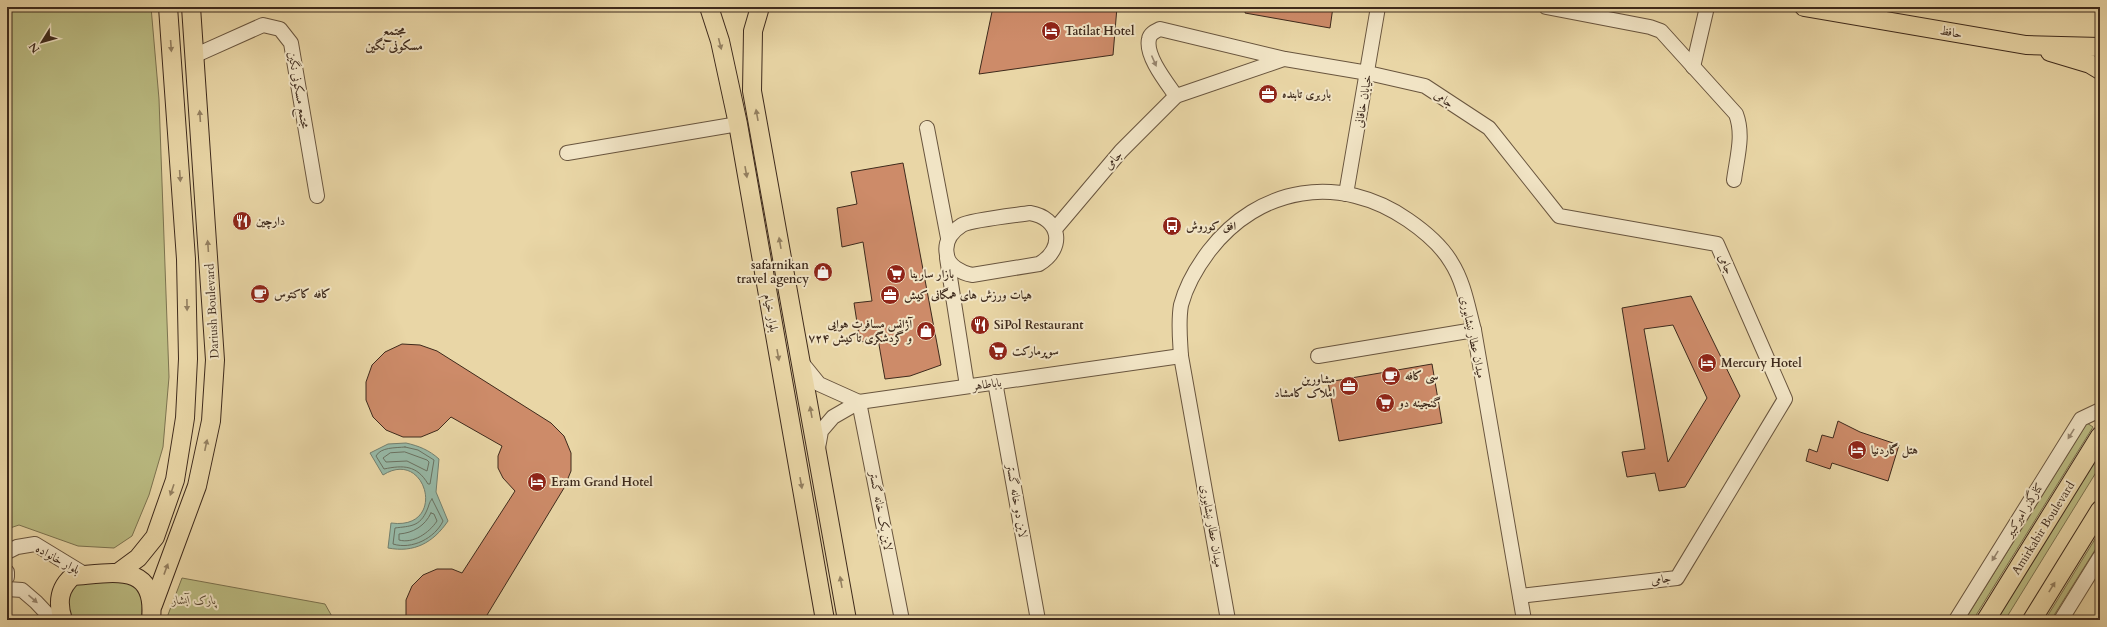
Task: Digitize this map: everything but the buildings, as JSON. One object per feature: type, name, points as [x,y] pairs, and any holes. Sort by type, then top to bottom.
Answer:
[{"type":"main road","name":"Dariush Boulevard","points":[[119,572],[138,558],[155,536],[175,480],[185,418],[188,359],[186,258],[168,7]]},
{"type":"main road","name":"Dariush Boulevard","points":[[152,613],[197,486],[211,420],[215,360],[196,55],[191,7]]},
{"type":"main road","name":"بلوار خیام","points":[[709,7],[720,41],[738,124],[825,620]]},
{"type":"main road","name":"بلوار خیام","points":[[760,7],[753,31],[752,91],[818,450],[847,620]]},
{"type":"main road","name":"حافظ","points":[[1804,7],[2026,45],[2100,47]]},
{"type":"main road","points":[[2026,45],[2090,64],[2100,70]]},
{"type":"main road","name":"Amirkabir Boulevard","points":[[1986,620],[2100,436]]},
{"type":"main road","points":[[2032,620],[2100,510]]},
{"type":"main road","points":[[62,620],[59,600],[64,586],[73,576],[119,572],[139,579],[148,590],[152,613]]},
{"type":"street","name":"خیابان خاقانی","points":[[1346,194],[1378,7]]},
{"type":"street","points":[[1546,7],[1661,31],[1736,114],[1740,125],[1734,180]]},
{"type":"street","points":[[1693,67],[1707,7]]},
{"type":"street","name":"مجتمع مسکونی نگین","points":[[196,55],[264,25],[280,29],[291,43],[317,196]]},
{"type":"street","name":"جامی","points":[[1176,96],[1157,69],[1150,52],[1149,39],[1152,34],[1160,29],[1285,59],[1368,72],[1425,86],[1489,128],[1559,216],[1717,244],[1786,399],[1677,578],[1520,596]]},
{"type":"street","name":"جامی","points":[[1055,229],[1120,151],[1176,96],[1285,59]]},
{"type":"street","points":[[567,153],[738,124]]},
{"type":"street","points":[[927,128],[948,238],[945,248],[967,386]]},
{"type":"street","name":"میدان عطار نیشابوری","points":[[1228,620],[1181,356],[1179,329],[1181,304],[1203,259],[1227,231],[1259,207],[1289,196],[1307,192],[1346,194],[1384,206],[1399,214],[1429,236],[1451,262],[1463,288],[1474,330],[1524,620]]},
{"type":"street","points":[[947,258],[961,273],[972,275],[1038,264],[1048,259],[1054,250],[1056,240],[1055,229],[1044,218],[1030,213],[963,224],[948,238]]},
{"type":"street","points":[[1318,356],[1474,330]]},
{"type":"street","name":"باباطاهر","points":[[818,450],[821,431],[833,417],[859,402],[1181,356]]},
{"type":"street","points":[[802,364],[819,384],[859,402]]},
{"type":"street","name":"لاین دو خانه گستر","points":[[996,382],[1038,620]]},
{"type":"street","name":"لاین یک خانه گستر","points":[[859,402],[902,620]]},
{"type":"street","name":"کنارگذر امیرکبیر","points":[[1956,620],[2080,419],[2100,410]]},
{"type":"street","name":"بلوار خانواده","points":[[7,552],[16,547],[35,544],[86,575]]},
{"type":"street","points":[[2061,620],[2100,557]]},
{"type":"street","points":[[7,572],[7,577]]},
{"type":"street","points":[[7,589],[22,590],[53,620]]},
{"type":"green space","points":[[7,7],[151,7],[159,99],[169,377],[163,447],[149,495],[132,536],[114,548],[78,546],[19,525],[7,529]]},
{"type":"green space","points":[[2087,423],[2093,427],[1973,620],[1965,620]]},
{"type":"green space","points":[[2100,436],[2100,466],[2005,620],[1986,620]]},
{"type":"green space","points":[[2100,531],[2100,542],[2051,620],[2045,620]]},
{"type":"green space","name":"پارک آبشار","points":[[182,578],[325,604],[334,620],[166,620]]},
{"type":"green space","points":[[120,580],[138,589],[142,599],[141,620],[74,620],[69,610],[68,601],[71,592],[77,583]]},
{"type":"water","points":[[406,443],[424,449],[439,459],[436,492],[448,521],[436,535],[422,545],[406,549],[388,548],[391,523],[409,522],[420,515],[425,504],[425,492],[420,480],[411,472],[398,469],[383,475],[370,453],[388,444]]},
{"type":"place","name":"Tatilat Hotel","points":[[1051,31]]},
{"type":"place","name":"باربری تابنده","points":[[1268,94]]},
{"type":"place","name":"دارچین","points":[[242,221]]},
{"type":"place","name":"افق کوروش","points":[[1172,226]]},
{"type":"place","name":"safarnikan travel agency","points":[[823,272]]},
{"type":"place","name":"بازار سارینا","points":[[896,274]]},
{"type":"place","name":"کافه کاکتوس","points":[[260,294]]},
{"type":"place","name":"هیات ورزش های همگانی کیش","points":[[890,295]]},
{"type":"place","name":"SiPol Restaurant","points":[[980,325]]},
{"type":"place","name":"آژانس مسافرت هوایی و گردشگری تاکیش ۷۲۴","points":[[926,331]]},
{"type":"place","name":"سوپرمارکت","points":[[998,351]]},
{"type":"place","name":"Mercury Hotel","points":[[1707,363]]},
{"type":"place","name":"سی کافه","points":[[1391,376]]},
{"type":"place","name":"مشاورین املاک کامشاد","points":[[1349,386]]},
{"type":"place","name":"گنجینه دو","points":[[1385,403]]},
{"type":"place","name":"هتل گاردنیا","points":[[1857,450]]},
{"type":"place","name":"Eram Grand Hotel","points":[[537,482]]},
{"type":"district","name":"مجتمع مسکونی نگین","points":[[394,38]]}]
